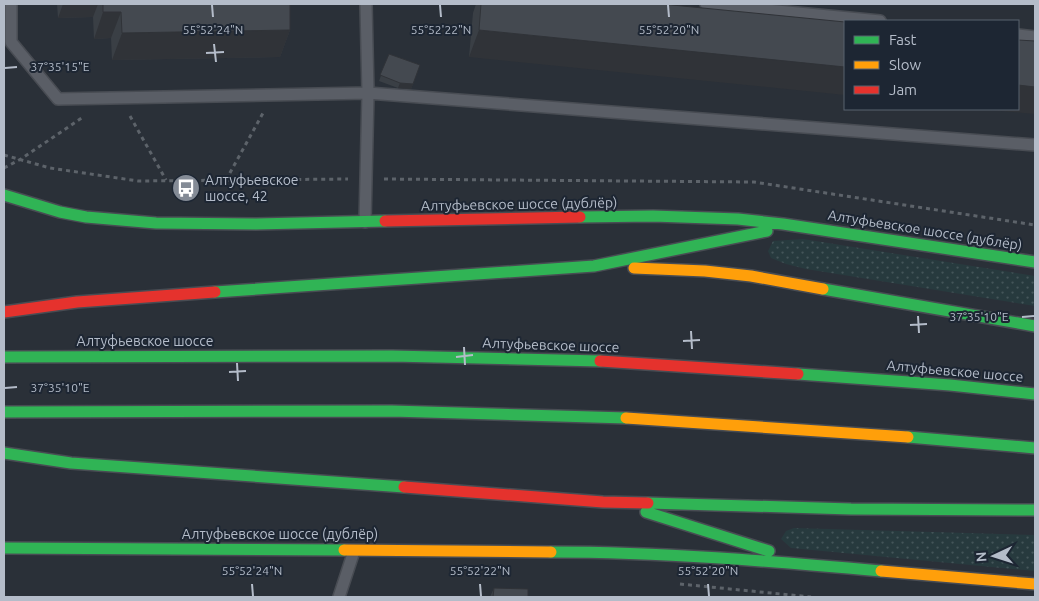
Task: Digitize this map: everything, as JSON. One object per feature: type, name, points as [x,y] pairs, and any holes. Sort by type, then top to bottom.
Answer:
[{"type":"main road","name":"Алтуфьевское шоссе (дублёр)","points":[[4,195],[60,212],[116,220],[203,224],[366,223],[581,217],[688,216],[738,219],[1035,262]]},
{"type":"main road","points":[[581,217],[614,222],[628,227]]},
{"type":"main road","points":[[578,268],[771,230],[803,228],[823,230]]},
{"type":"main road","points":[[668,242],[708,256]]},
{"type":"main road","points":[[724,262],[783,281]]},
{"type":"main road","points":[[4,312],[77,302],[614,267],[705,271],[751,276],[1035,326]]},
{"type":"main road","name":"Алтуфьевское шоссе","points":[[4,357],[392,356],[570,360],[940,384],[1035,394]]},
{"type":"main road","points":[[4,412],[392,411],[558,415],[680,421],[1035,448]]},
{"type":"main road","points":[[4,453],[71,463],[603,502],[1035,510]]},
{"type":"main road","points":[[603,502],[639,509],[778,554],[842,567]]},
{"type":"main road","points":[[747,518],[796,508],[813,507]]},
{"type":"main road","points":[[678,534],[719,525]]},
{"type":"main road","points":[[582,550],[638,543]]},
{"type":"main road","name":"Алтуфьевское шоссе (дублёр)","points":[[4,548],[582,550],[842,567],[1035,584]]},
{"type":"lane","points":[[10,4],[11,42],[58,99],[368,93],[1035,145]]},
{"type":"lane","points":[[366,4],[368,93],[366,223]]},
{"type":"lane","points":[[706,4],[870,20]]},
{"type":"lane","points":[[1019,35],[1035,37]]},
{"type":"lane","points":[[339,597],[354,550]]},
{"type":"path","points":[[225,180],[274,95]]},
{"type":"path","points":[[4,168],[21,159],[114,98],[166,181]]},
{"type":"path","points":[[4,155],[50,168],[138,181],[428,178],[754,182],[1035,225]]},
{"type":"green space","points":[[803,239],[1035,276],[1035,306],[806,269],[771,258],[768,251],[773,241]]},
{"type":"green space","points":[[794,528],[1035,535],[1035,571],[791,548],[781,539],[786,531]]},
{"type":"building","points":[[103,4],[290,4],[290,30],[122,33],[121,12],[103,12]]},
{"type":"building","points":[[481,4],[662,4],[844,22],[844,67],[479,30]]},
{"type":"building","points":[[1019,40],[1035,41],[1035,87],[1019,85]]},
{"type":"building","points":[[389,54],[420,65],[413,84],[400,83],[380,75]]},
{"type":"building","points":[[494,588],[528,589],[528,597],[493,597]]},
{"type":"traffic: fast","points":[[4,195],[60,212],[86,217],[156,223],[256,224],[385,221]]},
{"type":"traffic: fast","points":[[580,217],[653,216],[738,219],[1035,262]]},
{"type":"traffic: fast","points":[[215,292],[594,266],[767,231]]},
{"type":"traffic: fast","points":[[823,289],[1035,326]]},
{"type":"traffic: fast","points":[[4,357],[392,356],[600,361]]},
{"type":"traffic: fast","points":[[798,374],[950,385],[1035,394]]},
{"type":"traffic: fast","points":[[4,412],[392,411],[626,418]]},
{"type":"traffic: fast","points":[[908,437],[1035,448]]},
{"type":"traffic: fast","points":[[4,453],[71,463],[404,487]]},
{"type":"traffic: fast","points":[[648,503],[851,509],[1035,510]]},
{"type":"traffic: fast","points":[[646,512],[769,551]]},
{"type":"traffic: fast","points":[[4,548],[344,550]]},
{"type":"traffic: fast","points":[[551,552],[675,555],[881,571]]},
{"type":"traffic: slow","points":[[634,268],[705,271],[751,276],[823,289]]},
{"type":"traffic: slow","points":[[626,418],[908,437]]},
{"type":"traffic: slow","points":[[344,550],[551,552]]},
{"type":"traffic: slow","points":[[881,571],[1035,584]]},
{"type":"traffic: jam","points":[[385,221],[580,217]]},
{"type":"traffic: jam","points":[[4,312],[77,302],[215,292]]},
{"type":"traffic: jam","points":[[600,361],[798,374]]},
{"type":"traffic: jam","points":[[404,487],[603,502],[648,503]]},
{"type":"place","name":"Алтуфьевское шоссе, 42","points":[[186,188]]}]
